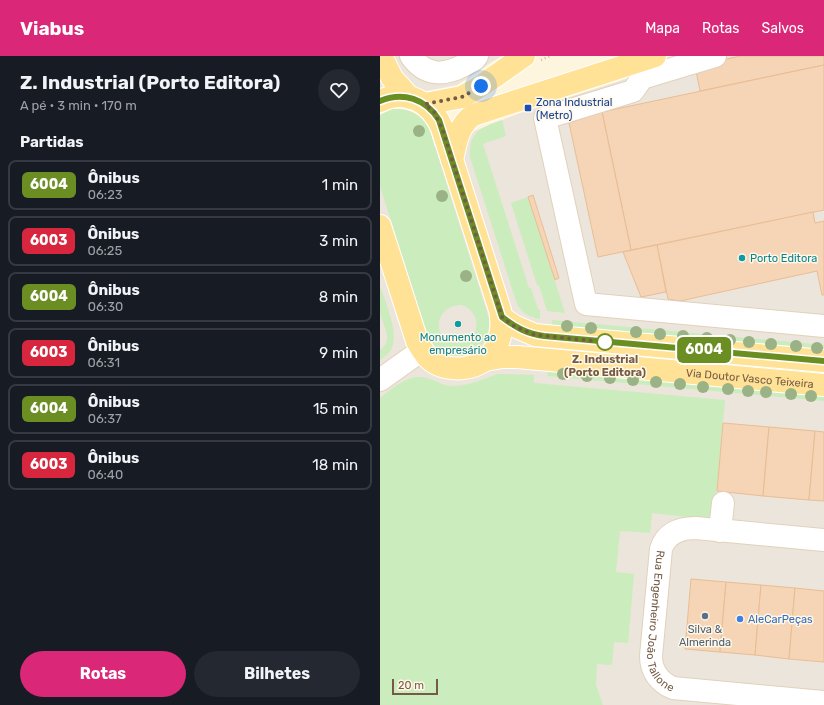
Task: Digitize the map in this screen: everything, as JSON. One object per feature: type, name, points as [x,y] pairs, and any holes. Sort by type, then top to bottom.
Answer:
[{"type":"main road","points":[[381,56],[392,78],[418,101],[434,112],[439,120],[502,317],[500,336],[494,350],[485,360]]},
{"type":"main road","points":[[452,160],[458,133],[463,124],[481,111],[655,56]]},
{"type":"main road","points":[[380,101],[400,96],[418,101],[462,97],[531,59]]},
{"type":"main road","points":[[380,226],[388,269],[422,350]]},
{"type":"main road","points":[[502,317],[514,326],[535,335],[824,361]]},
{"type":"main road","name":"Via Doutor Vasco Teixeira","points":[[422,350],[431,361],[453,369],[474,365],[485,360],[503,357],[517,357],[824,385]]},
{"type":"street","points":[[411,56],[425,70],[444,73],[461,67],[475,59],[477,56]]},
{"type":"street","points":[[715,56],[642,78],[633,91],[544,118],[586,304],[824,326]]},
{"type":"street","points":[[380,380],[422,350]]},
{"type":"street","points":[[720,530],[723,503]]},
{"type":"street","name":"Rua Engenheiro João Tallone","points":[[824,540],[696,528],[682,529],[673,533],[663,543],[660,557],[651,648],[652,665],[655,674],[665,684],[673,688],[824,702]]},
{"type":"path","points":[[531,59],[550,56]]},
{"type":"shaded area","points":[[380,56],[501,56],[457,85],[380,100]]},
{"type":"shaded area","points":[[697,56],[824,56],[824,705],[380,705],[380,168],[520,113]]},
{"type":"green space","points":[[392,109],[404,109],[418,115],[429,128],[489,319],[488,332],[483,342],[476,350],[466,355],[456,356],[446,353],[436,347],[428,337],[380,186],[380,115]],"holes":[[[462,305],[470,309],[476,322],[476,329],[473,335],[469,340],[462,343],[454,343],[446,340],[441,335],[439,329],[439,322],[442,315],[446,310],[453,306]]]},
{"type":"green space","points":[[502,120],[506,136],[483,144],[529,288],[531,288],[538,309],[540,310],[540,319],[526,314],[517,304],[470,157],[471,142],[474,136],[488,125]]},
{"type":"green space","points":[[528,197],[565,313],[547,311],[539,285],[537,285],[511,203]]},
{"type":"green space","points":[[380,286],[392,322],[394,337],[390,351],[380,360],[380,350],[387,342],[387,337],[380,312]]},
{"type":"green space","points":[[552,320],[824,345],[824,352],[552,328]]},
{"type":"green space","points":[[549,345],[824,370],[824,376],[548,351]]},
{"type":"green space","points":[[548,370],[824,395],[824,401],[547,376]]},
{"type":"green space","points":[[498,374],[534,375],[534,383],[725,400],[714,520],[652,513],[650,533],[620,531],[616,572],[634,574],[628,643],[614,642],[612,665],[597,664],[596,685],[603,705],[380,705],[380,398],[407,379],[420,377],[450,386],[459,386],[470,384]]},
{"type":"building","points":[[740,56],[824,56],[824,65],[700,91],[695,66]]},
{"type":"building","points":[[824,65],[824,210],[631,250],[602,112]]},
{"type":"building","points":[[602,112],[631,250],[598,257],[569,123]]},
{"type":"building","points":[[533,195],[559,278],[555,280],[528,197]]},
{"type":"building","name":"Porto Editora","points":[[813,212],[815,223],[824,221],[824,295],[822,295],[817,271],[680,301],[668,299],[657,245]]},
{"type":"building","points":[[657,245],[666,292],[641,297],[623,252]]},
{"type":"building","name":"Monumento ao empresário","points":[[458,319],[463,324],[458,329],[453,324]]},
{"type":"building","points":[[723,423],[769,427],[763,496],[717,491]]},
{"type":"building","points":[[769,427],[815,431],[809,500],[763,496]]},
{"type":"building","points":[[815,431],[824,432],[824,501],[809,500]]},
{"type":"building","name":"Silva & Almerinda","points":[[691,579],[726,582],[720,652],[685,649]]},
{"type":"building","name":"AleCarPeças","points":[[726,582],[761,585],[755,655],[720,652]]},
{"type":"building","points":[[761,585],[795,588],[789,659],[755,655]]},
{"type":"building","points":[[795,588],[824,591],[824,662],[789,659]]},
{"type":"bus line","name":"6004","points":[[380,101],[387,98],[400,96],[418,100],[429,107],[439,120],[502,317],[514,326],[535,335],[824,361]]},
{"type":"place","name":"Zona Industrial (Metro)","points":[[528,108]]},
{"type":"place","name":"Porto Editora","points":[[742,258]]},
{"type":"place","name":"Monumento ao empresário","points":[[458,324]]},
{"type":"place","name":"Z. Industrial (Porto Editora)","points":[[605,342]]},
{"type":"place","name":"Silva & Almerinda","points":[[705,616]]},
{"type":"place","name":"AleCarPeças","points":[[740,619]]},
{"type":"route","points":[[481,86],[462,97],[425,104],[434,112],[442,128],[502,317],[514,326],[535,335],[605,342]]}]
